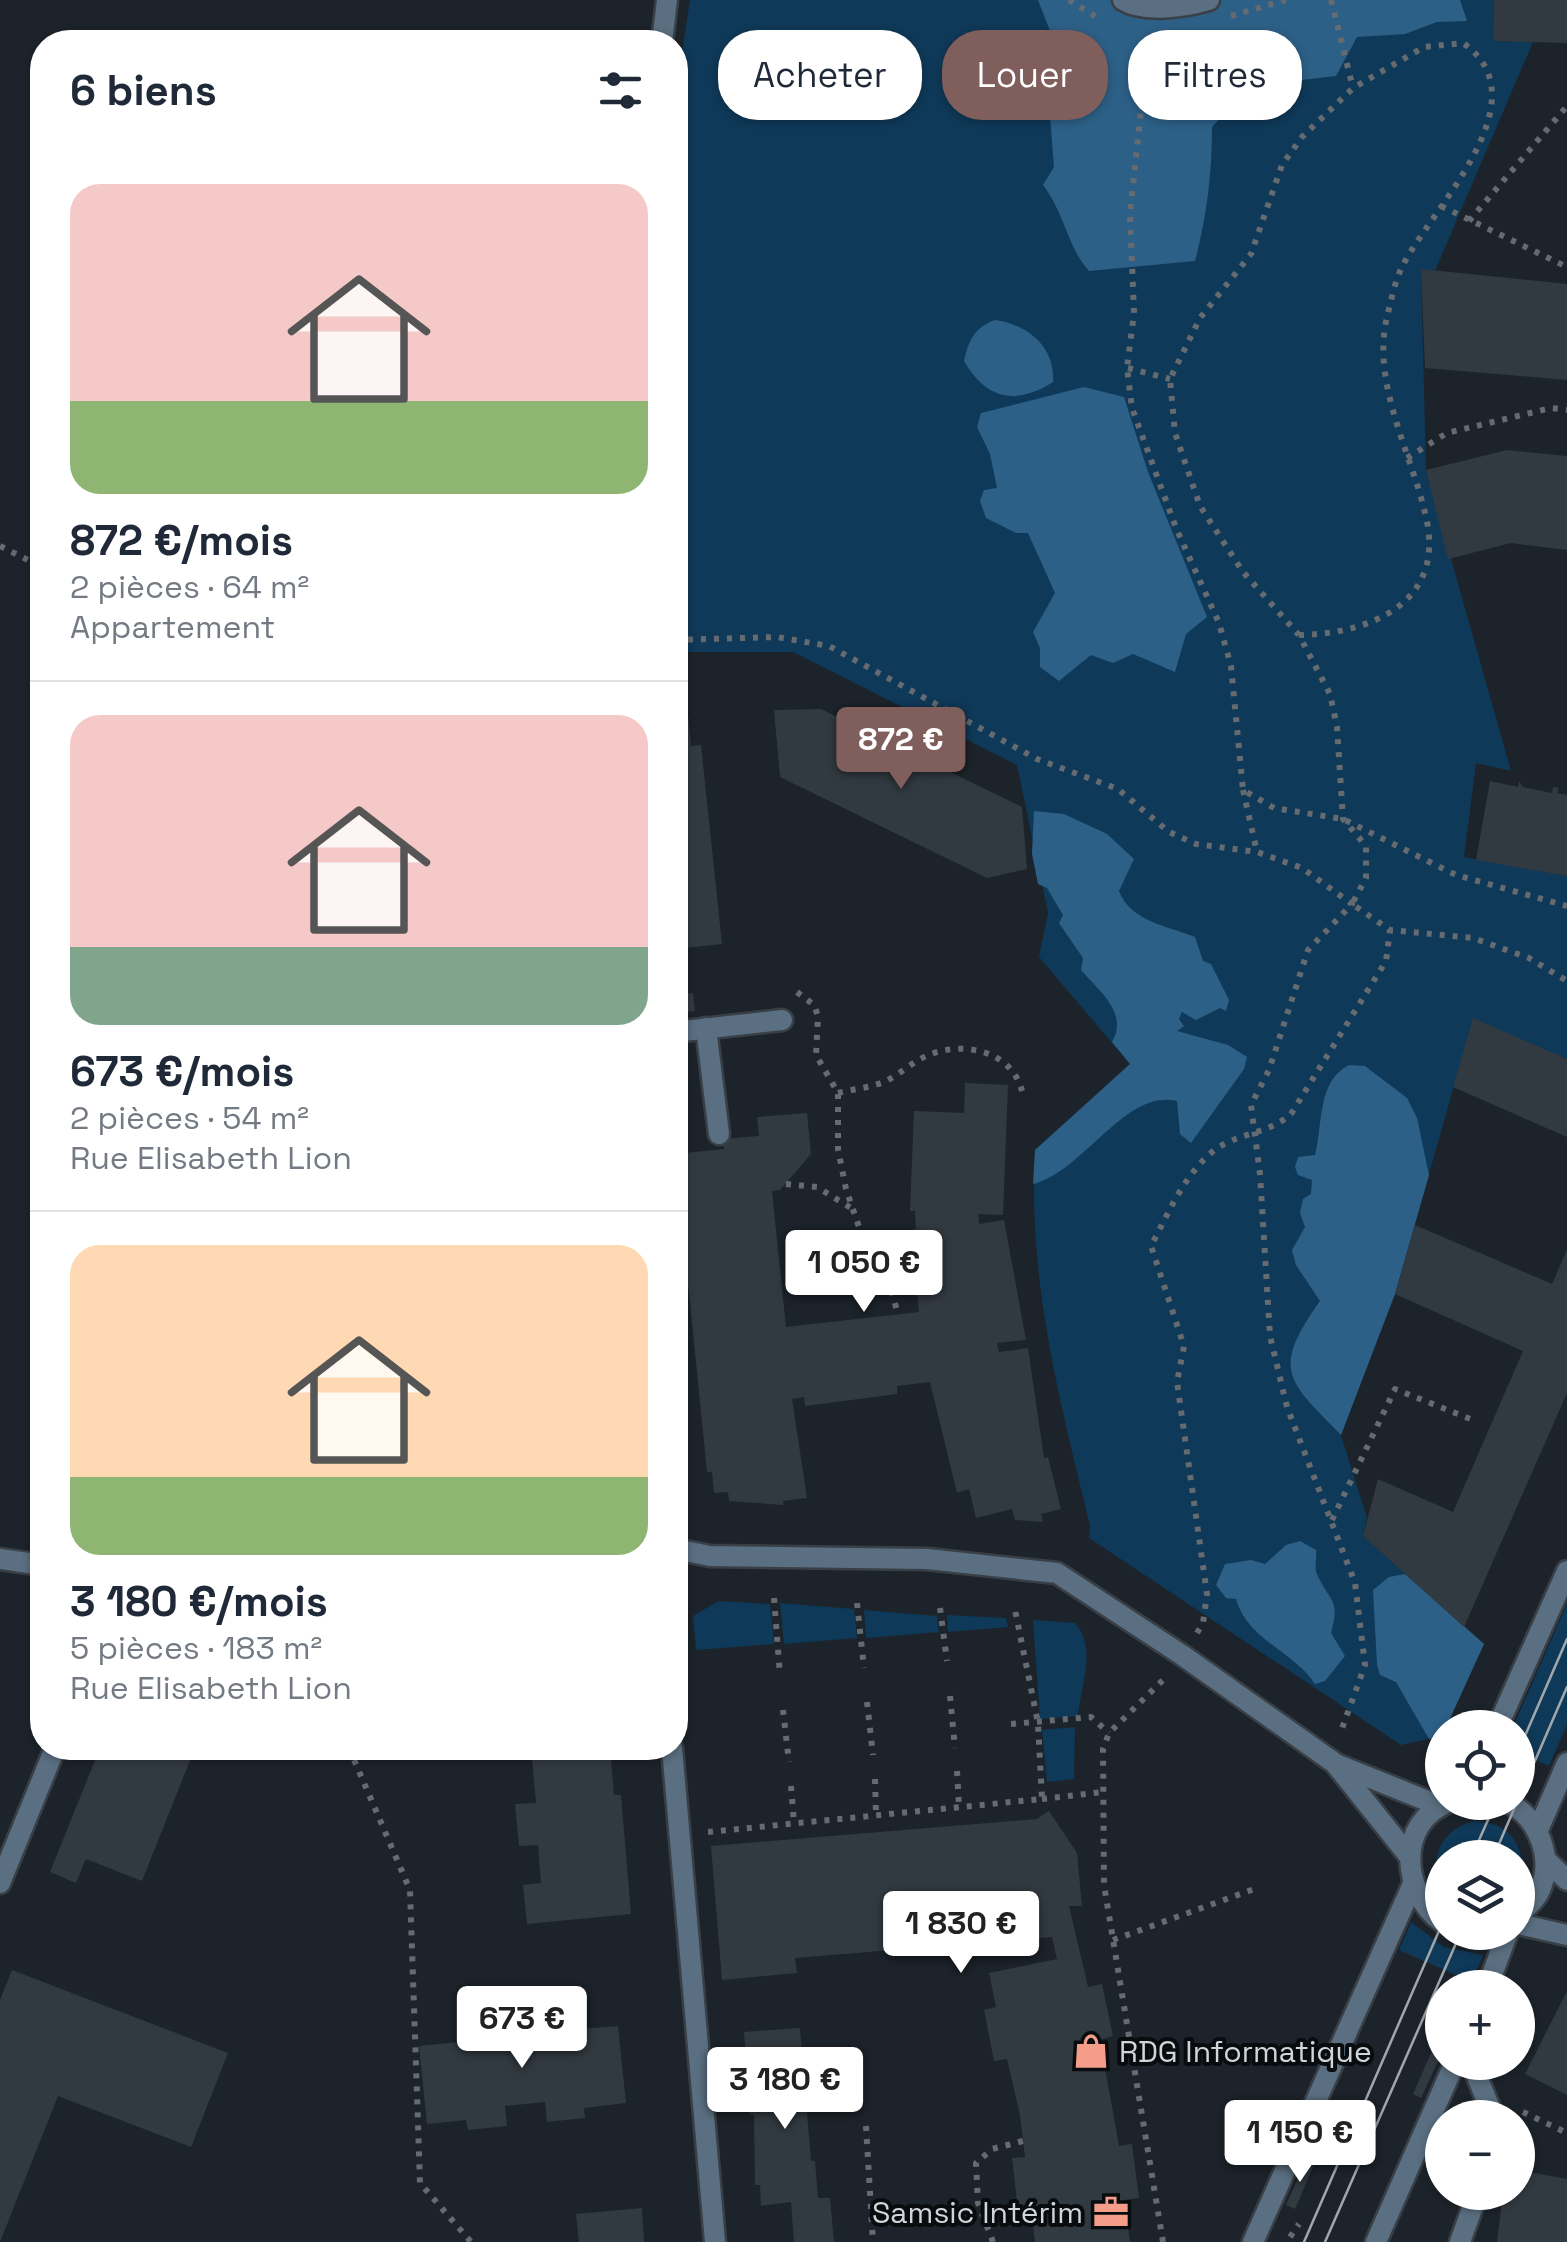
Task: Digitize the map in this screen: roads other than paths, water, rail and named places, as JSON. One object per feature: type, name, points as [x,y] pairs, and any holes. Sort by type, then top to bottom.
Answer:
[{"type":"street","points":[[663,30],[667,0]]},
{"type":"street","points":[[1123,0],[1152,6],[1209,0]]},
{"type":"street","points":[[688,1030],[782,1020]]},
{"type":"street","points":[[706,1028],[719,1134]]},
{"type":"street","points":[[688,1552],[710,1556],[926,1559],[1057,1573],[1336,1764],[1425,1797]]},
{"type":"street","points":[[0,1559],[30,1563]]},
{"type":"street","points":[[1505,1710],[1567,1571]]},
{"type":"street","points":[[0,1883],[50,1760]]},
{"type":"street","points":[[673,1760],[715,2242]]},
{"type":"street","points":[[1538,1830],[1567,1763]]},
{"type":"street","points":[[1336,1764],[1409,1856]]},
{"type":"street","points":[[1425,1907],[1412,1886],[1409,1856],[1419,1827],[1427,1820]]},
{"type":"street","points":[[1527,1820],[1538,1830],[1546,1860],[1535,1897]]},
{"type":"street","points":[[1546,1860],[1567,1880]]},
{"type":"street","points":[[1252,2242],[1412,1886]]},
{"type":"street","points":[[1535,1928],[1567,1935]]},
{"type":"street","points":[[1376,2242],[1448,2080]]},
{"type":"street","points":[[1460,2242],[1472,2210]]},
{"type":"tram line","points":[[1535,1713],[1567,1639]]},
{"type":"tram line","points":[[1535,1761],[1567,1687]]},
{"type":"tram line","points":[[1479,1840],[1488,1820]]},
{"type":"tram line","points":[[1501,1840],[1509,1820]]},
{"type":"tram line","points":[[1304,2242],[1431,1950]]},
{"type":"tram line","points":[[1325,2242],[1453,1950]]},
{"type":"place","name":"RDG Informatique","points":[[1091,2051]]},
{"type":"place","name":"Samsic Intérim","points":[[1111,2212]]}]
